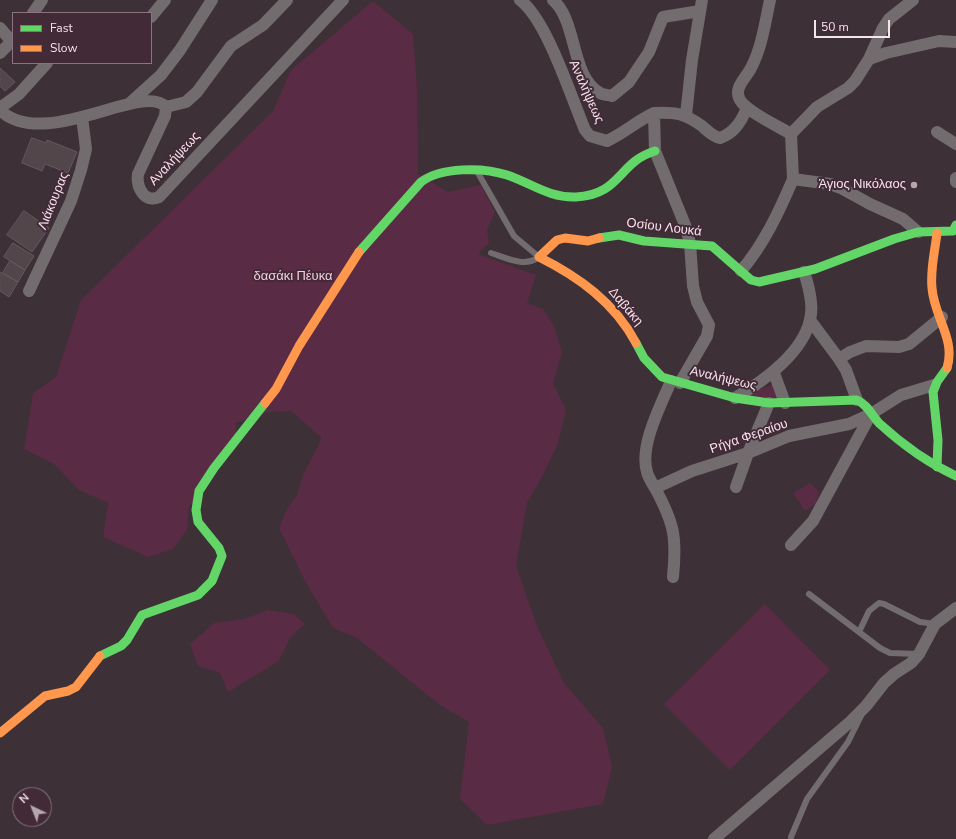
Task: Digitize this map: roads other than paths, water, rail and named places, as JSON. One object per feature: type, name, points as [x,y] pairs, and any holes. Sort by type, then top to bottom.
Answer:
[{"type":"street","points":[[34,12],[42,0]]},
{"type":"street","points":[[152,16],[165,0]]},
{"type":"street","points":[[130,104],[161,75],[180,50],[212,0]]},
{"type":"street","points":[[46,64],[19,94],[0,109],[12,119],[25,123],[46,124],[82,117],[130,104],[159,101],[166,107],[186,102],[197,92],[231,46],[263,25],[287,0]]},
{"type":"street","name":"Αναλήψεως","points":[[166,107],[165,116],[138,174],[137,184],[139,188],[147,198],[151,199],[159,198],[343,0]]},
{"type":"street","name":"Αναλήψεως","points":[[520,0],[530,10],[544,30],[585,130],[590,136],[607,141],[622,134],[637,121],[654,113],[655,151],[690,243],[693,286],[697,302],[709,325],[707,336],[675,382],[735,398],[770,402],[785,403],[857,400]]},
{"type":"street","points":[[553,0],[567,24],[586,79],[600,94],[612,96],[629,82],[649,52],[663,17],[701,5],[692,60],[686,115]]},
{"type":"street","points":[[770,0],[756,59],[738,88],[737,95],[740,102],[747,108],[791,134]]},
{"type":"street","points":[[740,271],[750,259],[780,210],[792,179],[791,134],[817,107],[848,88],[855,81],[869,59],[883,28],[889,19],[913,0]]},
{"type":"street","points":[[0,28],[12,41],[0,53]]},
{"type":"street","points":[[869,59],[886,53],[939,41],[956,42]]},
{"type":"street","points":[[654,113],[670,112],[686,115],[714,136],[720,138],[733,131],[742,120],[747,108]]},
{"type":"street","name":"Λιάκουρας","points":[[29,291],[71,201],[81,170],[86,149],[82,117]]},
{"type":"street","points":[[938,132],[956,144]]},
{"type":"street","points":[[0,733],[45,696],[68,691],[76,686],[99,656],[121,646],[127,640],[142,616],[198,594],[212,581],[222,556],[219,548],[198,522],[196,510],[199,491],[211,473],[276,389],[299,346],[354,258],[404,199],[421,182],[434,174],[459,170],[478,172],[495,171],[507,175],[546,194],[570,197],[588,195],[607,189],[636,158],[655,151]]},
{"type":"street","points":[[792,179],[830,184],[841,188],[870,204],[903,219],[918,232]]},
{"type":"street","name":"Οσίου Λουκά","points":[[539,258],[557,240],[565,238],[588,240],[610,235],[619,235],[644,241],[690,243],[712,246],[751,280],[759,282],[804,272],[858,254],[894,238],[918,232],[955,230]]},
{"type":"street","points":[[937,232],[932,278],[932,295],[955,344],[955,354],[934,386],[933,392],[938,440],[937,467]]},
{"type":"street","name":"Δαβάκη","points":[[539,258],[570,273],[593,291],[615,312],[631,333],[651,368],[662,377],[675,382]]},
{"type":"street","points":[[735,398],[774,373],[789,357],[802,337],[810,320],[812,302],[804,272]]},
{"type":"street","points":[[839,359],[850,352],[866,346],[899,347],[909,344],[942,317]]},
{"type":"street","points":[[810,320],[846,370],[857,400],[865,405],[876,421],[916,454],[937,467],[956,476]]},
{"type":"street","points":[[774,373],[785,403]]},
{"type":"street","points":[[674,577],[676,550],[674,532],[665,507],[647,472],[645,455],[649,438],[675,382]]},
{"type":"street","name":"Ρήγα Φεραίου","points":[[655,488],[692,472],[748,453],[789,436],[849,424],[871,414],[901,395],[934,386]]},
{"type":"street","points":[[736,488],[748,453],[770,402]]},
{"type":"street","points":[[791,545],[813,521],[871,414]]},
{"type":"street","points":[[714,839],[866,706],[894,674],[911,663],[919,654],[935,624],[956,608]]},
{"type":"lane","points":[[478,172],[514,236],[539,258],[523,263],[491,253]]},
{"type":"lane","points":[[809,594],[880,648],[890,653],[919,654]]},
{"type":"lane","points":[[859,632],[869,611],[879,603],[920,622],[935,624]]},
{"type":"lane","points":[[791,837],[807,799],[848,742],[866,706]]},
{"type":"place","name":"Άγιος Νικόλαος","points":[[914,185]]},
{"type":"park label","name":"δασάκι Πέυκα","points":[[293,277]]}]
